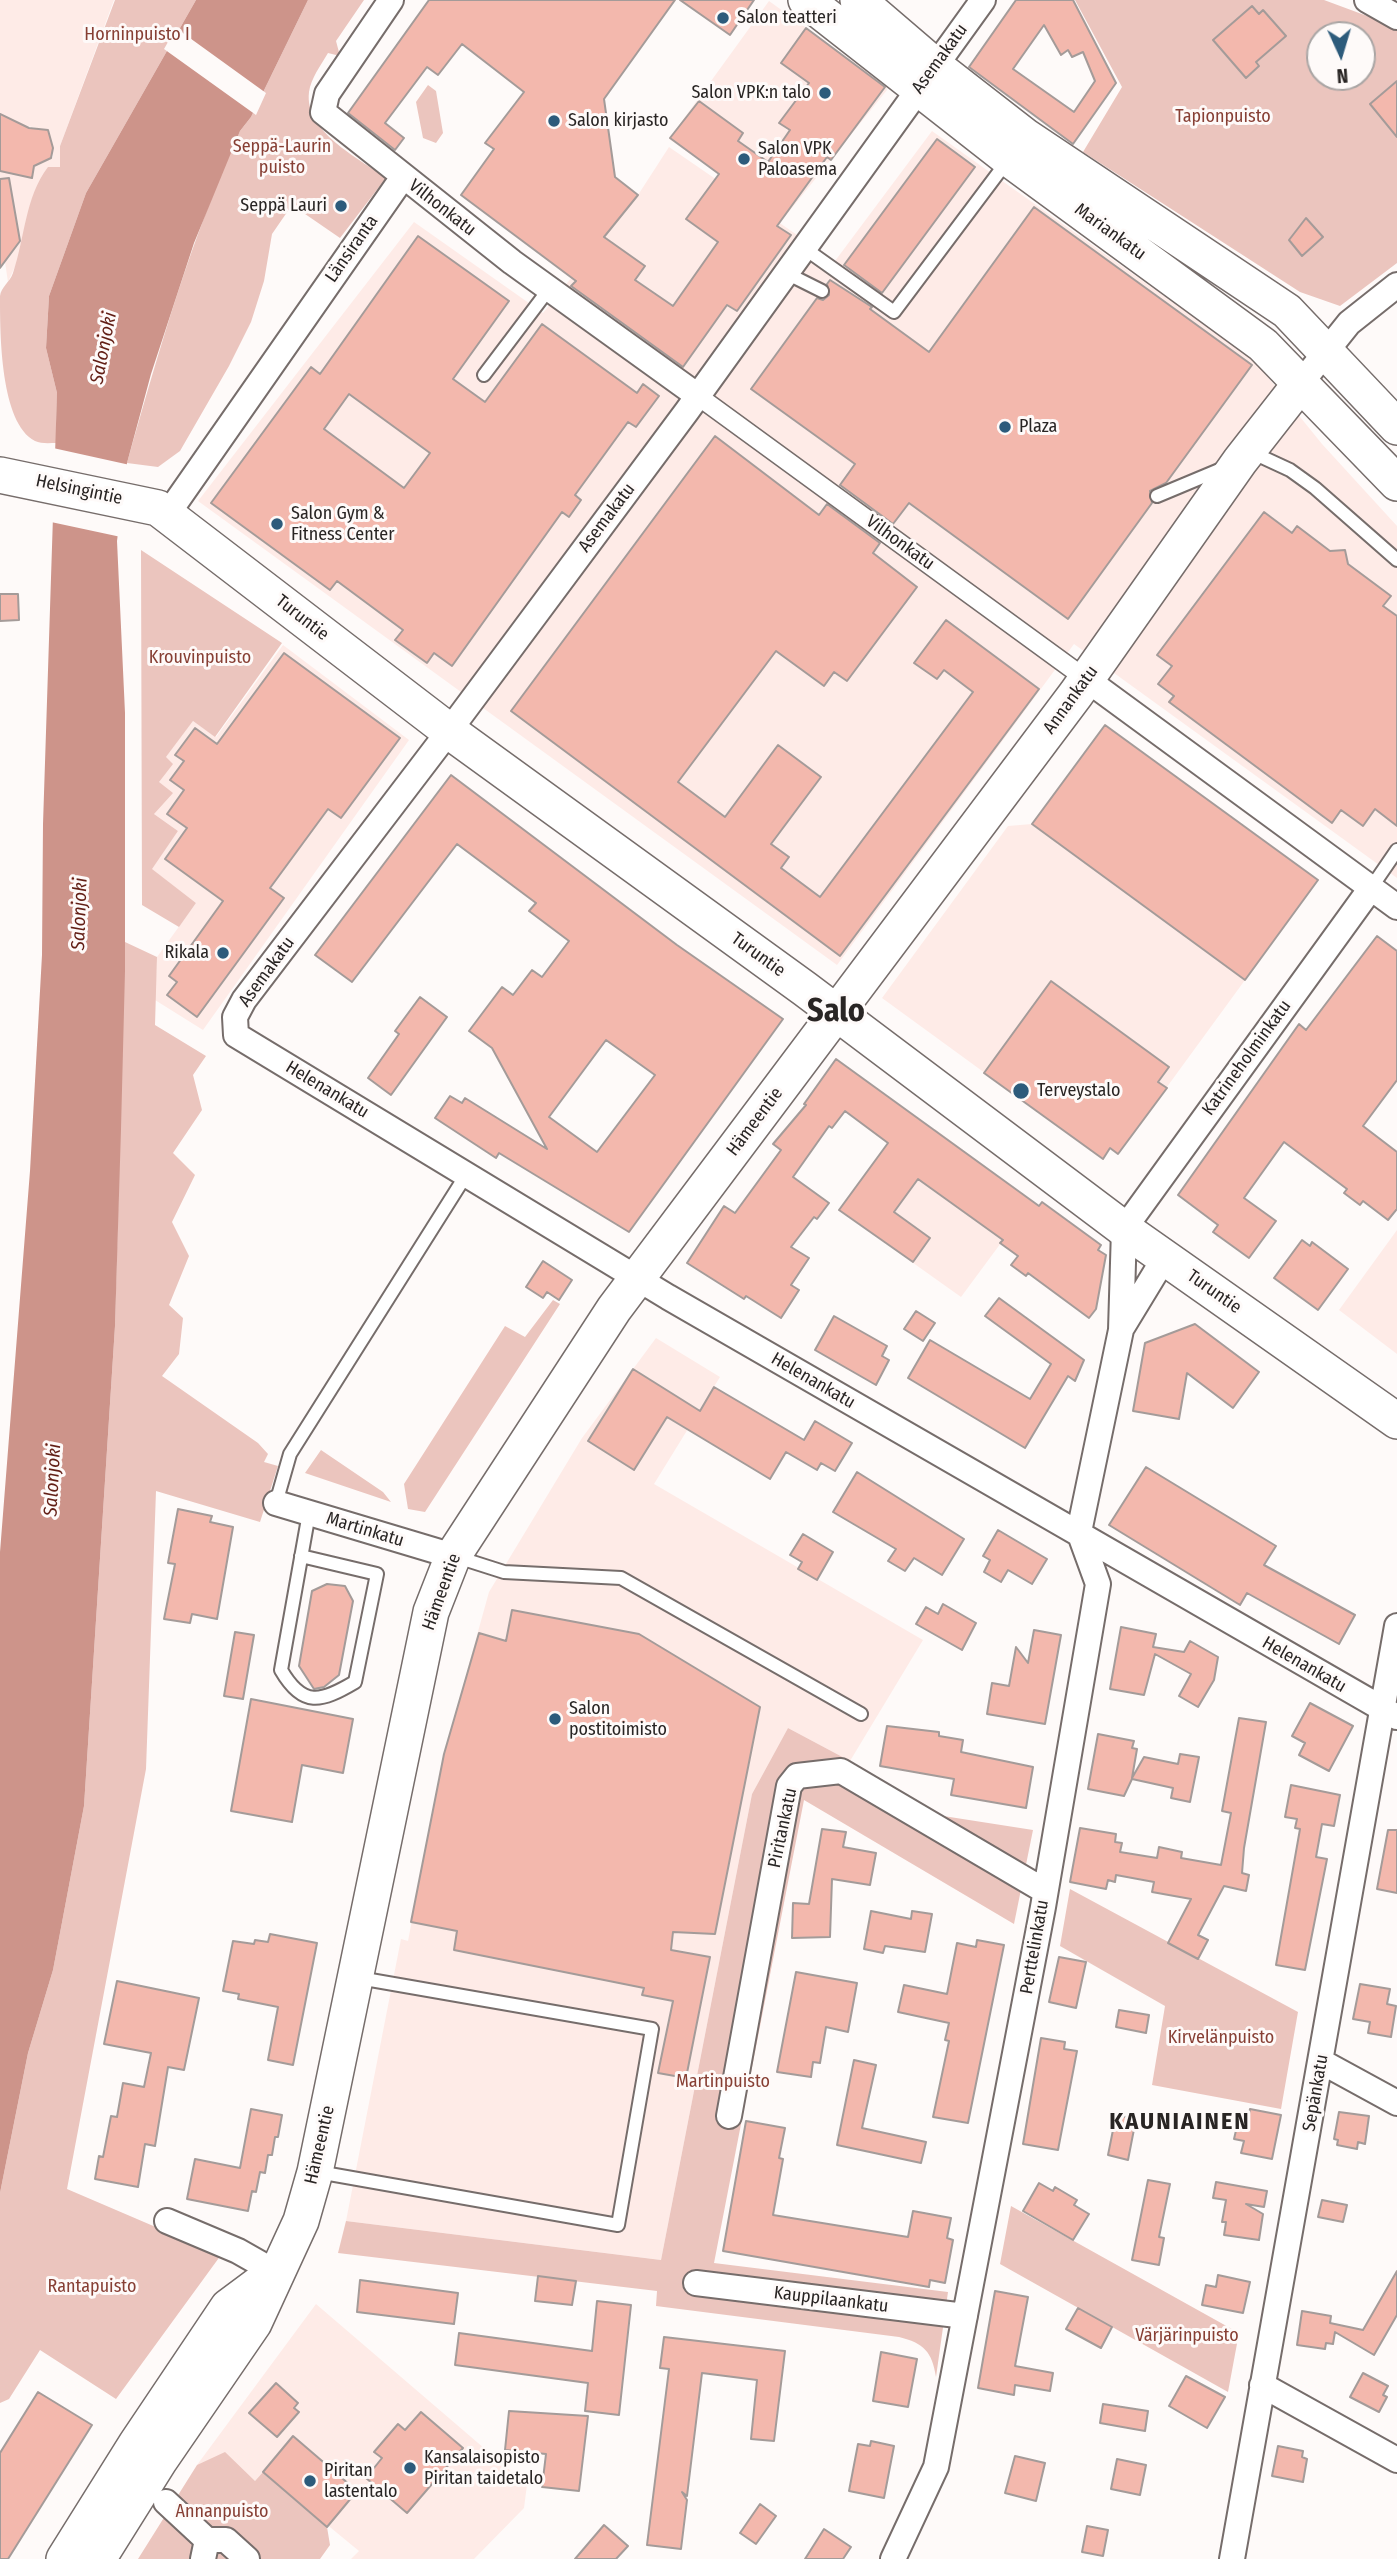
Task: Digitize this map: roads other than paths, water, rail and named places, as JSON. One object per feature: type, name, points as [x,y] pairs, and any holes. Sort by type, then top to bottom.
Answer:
[{"type":"main road","name":"Mariankatu","points":[[806,0],[1189,243],[1287,311],[1397,427]]},
{"type":"main road","name":"Mariankatu","points":[[858,0],[926,78],[1009,159],[1069,212],[1263,345],[1397,483]]},
{"type":"main road","name":"Annankatu","points":[[836,1013],[1086,679],[1245,456],[1301,383]]},
{"type":"main road","name":"Helsingintie","points":[[0,475],[35,480],[162,511]]},
{"type":"main road","name":"Turuntie","points":[[162,511],[449,731],[836,1013],[1124,1229],[1397,1421]]},
{"type":"main road","name":"Hämeentie","points":[[98,2559],[160,2460],[254,2323],[275,2272],[301,2221],[315,2172],[430,1612],[453,1556],[637,1279],[836,1013]]},
{"type":"main road","name":"Hämeentie","points":[[64,2559],[136,2444],[228,2306],[275,2272]]},
{"type":"street","points":[[391,0],[322,106],[323,112],[330,120],[404,177]]},
{"type":"street","name":"Asemakatu","points":[[236,1035],[235,1017],[244,1000],[449,731],[698,396],[984,0]]},
{"type":"street","points":[[1367,0],[1397,17]]},
{"type":"street","name":"Vilhonkatu","points":[[404,177],[550,289],[1397,907]]},
{"type":"street","name":"Länsiranta","points":[[162,511],[404,177]]},
{"type":"street","points":[[1301,383],[1349,323],[1397,285]]},
{"type":"street","name":"Katrineholminkatu","points":[[1124,1229],[1371,888]]},
{"type":"street","name":"Helenankatu","points":[[236,1035],[637,1279],[1389,1712]]},
{"type":"street","points":[[1079,1532],[1121,1330],[1124,1229]]},
{"type":"street","points":[[1121,1330],[1164,1257]]},
{"type":"street","name":"Martinkatu","points":[[276,1503],[453,1556]]},
{"type":"street","name":"Perttelinkatu","points":[[893,2559],[936,2467],[1045,1891],[1098,1584],[1079,1532]]},
{"type":"street","name":"Sepänkatu","points":[[1232,2559],[1262,2385],[1389,1712],[1397,1626]]},
{"type":"street","name":"Piritankatu","points":[[729,2116],[789,1786],[797,1776],[841,1771],[1045,1891]]},
{"type":"street","points":[[1322,2062],[1397,2103]]},
{"type":"street","points":[[166,2221],[238,2251],[275,2272]]},
{"type":"street","name":"Kauppilaankatu","points":[[696,2283],[965,2316]]},
{"type":"street","points":[[1262,2385],[1397,2460]]},
{"type":"street","points":[[166,2502],[205,2549],[226,2540],[247,2559]]},
{"type":"lane","points":[[804,248],[894,312],[1009,159]]},
{"type":"lane","points":[[786,273],[822,291]]},
{"type":"lane","points":[[484,375],[550,289]]},
{"type":"lane","points":[[1157,496],[1245,456],[1290,470],[1397,560]]},
{"type":"lane","points":[[1371,888],[1397,849]]},
{"type":"lane","points":[[276,1503],[290,1454],[466,1175]]},
{"type":"lane","points":[[302,1556],[377,1574],[355,1682],[336,1693],[314,1699],[293,1690],[281,1670],[309,1513]]},
{"type":"lane","points":[[453,1556],[504,1572],[621,1578],[862,1714]]},
{"type":"lane","points":[[315,2172],[618,2225],[652,2029],[355,1977]]},
{"type":"water","name":"Salonjoki","points":[[196,0],[308,0],[251,117],[240,131],[194,243],[151,374],[127,463],[117,541],[125,713],[125,971],[115,1326],[84,1806],[53,1970],[28,2053],[0,2193],[0,1552],[30,1171],[42,955],[43,824],[57,393],[46,348],[49,296],[86,193]]},
{"type":"place","name":"Salon teatteri","points":[[723,18]]},
{"type":"place","name":"Salon VPK:n talo","points":[[825,93]]},
{"type":"place","name":"Salon kirjasto","points":[[554,121]]},
{"type":"place","name":"Salon VPK Paloasema","points":[[744,159]]},
{"type":"place","name":"Seppä Lauri","points":[[341,206]]},
{"type":"place","name":"Plaza","points":[[1005,427]]},
{"type":"place","name":"Salon Gym & Fitness Center","points":[[277,524]]},
{"type":"place","name":"Rikala","points":[[223,953]]},
{"type":"place","name":"Terveystalo","points":[[1021,1091]]},
{"type":"place","name":"Salon postitoimisto","points":[[555,1719]]},
{"type":"place","name":"Kansalaisopisto Piritan taidetalo","points":[[410,2468]]},
{"type":"place","name":"Piritan lastentalo","points":[[310,2481]]},
{"type":"district","name":"Salo","points":[[836,1012]]},
{"type":"district","name":"KAUNIAINEN","points":[[1180,2122]]},
{"type":"park label","name":"Horninpuisto I","points":[[137,35]]},
{"type":"park label","name":"Tapionpuisto","points":[[1223,117]]},
{"type":"park label","name":"Seppä-Laurin puisto","points":[[282,157]]},
{"type":"park label","name":"Krouvinpuisto","points":[[200,658]]},
{"type":"park label","name":"Kirvelänpuisto","points":[[1221,2038]]},
{"type":"park label","name":"Martinpuisto","points":[[723,2082]]},
{"type":"park label","name":"Rantapuisto","points":[[92,2287]]},
{"type":"park label","name":"Värjärinpuisto","points":[[1187,2336]]},
{"type":"park label","name":"Annanpuisto","points":[[222,2512]]}]
